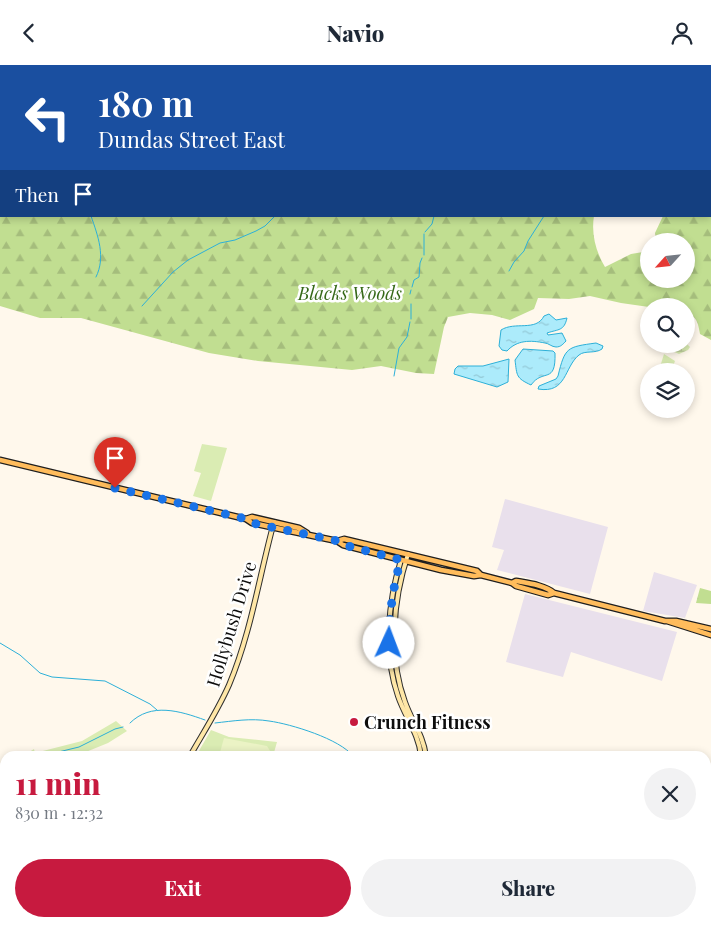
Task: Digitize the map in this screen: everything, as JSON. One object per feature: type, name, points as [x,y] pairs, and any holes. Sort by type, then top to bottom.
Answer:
[{"type":"main road","points":[[0,460],[246,519],[252,517],[273,525],[299,528],[308,534],[338,541],[344,545],[474,577],[481,575]]},
{"type":"main road","points":[[338,541],[344,539],[477,571],[481,575],[548,595],[554,593],[665,621],[711,635]]},
{"type":"main road","points":[[665,621],[676,621],[711,629]]},
{"type":"street","name":"Hollybush Drive","points":[[193,751],[228,686],[243,644],[273,525]]},
{"type":"street","points":[[408,554],[395,585],[390,624],[390,656],[397,694],[423,750]]},
{"type":"shaded area","points":[[505,499],[608,527],[590,594],[497,570],[504,550],[492,547]]},
{"type":"shaded area","points":[[654,572],[697,585],[685,618],[643,611]]},
{"type":"shaded area","points":[[525,594],[677,632],[662,681],[571,652],[563,677],[506,662]]},
{"type":"green space","name":"Blacks Woods","points":[[0,217],[594,217],[595,243],[605,267],[631,254],[640,252],[640,288],[695,288],[695,233],[655,233],[663,217],[711,217],[711,340],[700,334],[695,319],[695,298],[640,298],[640,306],[590,296],[569,299],[538,298],[534,309],[510,320],[492,315],[470,313],[448,317],[434,374],[416,373],[381,366],[352,370],[258,361],[209,353],[81,318],[40,318],[0,306]]},
{"type":"green space","points":[[664,354],[675,361],[674,363],[661,363]]},
{"type":"green space","points":[[202,444],[227,448],[211,501],[193,496],[201,473],[194,471]]},
{"type":"green space","points":[[700,588],[711,591],[711,604],[696,603]]},
{"type":"green space","points":[[116,721],[127,731],[108,743],[88,751],[43,751],[82,741]]},
{"type":"green space","points":[[211,730],[229,737],[277,742],[274,751],[199,751]]},
{"type":"green space","points":[[224,738],[267,746],[270,751],[220,751]]},
{"type":"water","points":[[549,314],[556,320],[567,318],[563,327],[547,333],[548,335],[562,333],[566,341],[561,346],[556,347],[546,343],[529,341],[519,343],[507,351],[502,350],[499,346],[501,330],[512,326],[536,324]]},
{"type":"water","points":[[596,343],[603,346],[602,349],[579,355],[560,384],[547,389],[538,389],[539,386],[556,379],[565,354],[569,350]]},
{"type":"water","points":[[523,349],[553,351],[555,353],[555,363],[551,373],[540,377],[531,385],[522,380],[517,373],[515,360]]},
{"type":"water","points":[[509,359],[508,382],[497,387],[454,374],[458,366],[483,366]]},
{"type":"waterway","points":[[91,217],[101,254],[96,277]]},
{"type":"waterway","points":[[142,306],[173,272],[188,260],[220,243],[235,240],[256,231],[265,226],[274,217]]},
{"type":"waterway","points":[[425,232],[432,224],[434,217]]},
{"type":"waterway","points":[[509,271],[524,251],[543,217]]},
{"type":"waterway","points":[[424,234],[424,255]]},
{"type":"waterway","points":[[412,287],[414,280],[419,277],[422,258]]},
{"type":"waterway","points":[[410,294],[411,290]]},
{"type":"waterway","points":[[411,304],[411,319]]},
{"type":"waterway","points":[[394,376],[399,348],[407,337],[410,322]]},
{"type":"waterway","points":[[0,643],[20,655],[40,673],[52,677],[105,681],[150,704],[157,710]]},
{"type":"waterway","points":[[130,723],[138,716],[156,710],[176,711],[205,720]]},
{"type":"waterway","points":[[215,723],[249,720],[278,723],[327,738],[348,751]]},
{"type":"waterway","points":[[63,751],[79,747],[123,727]]},
{"type":"place","name":"Crunch Fitness","points":[[354,722]]},
{"type":"route","points":[[115,488],[246,519],[252,523],[338,541],[344,545],[401,560],[391,611],[389,643]]}]
